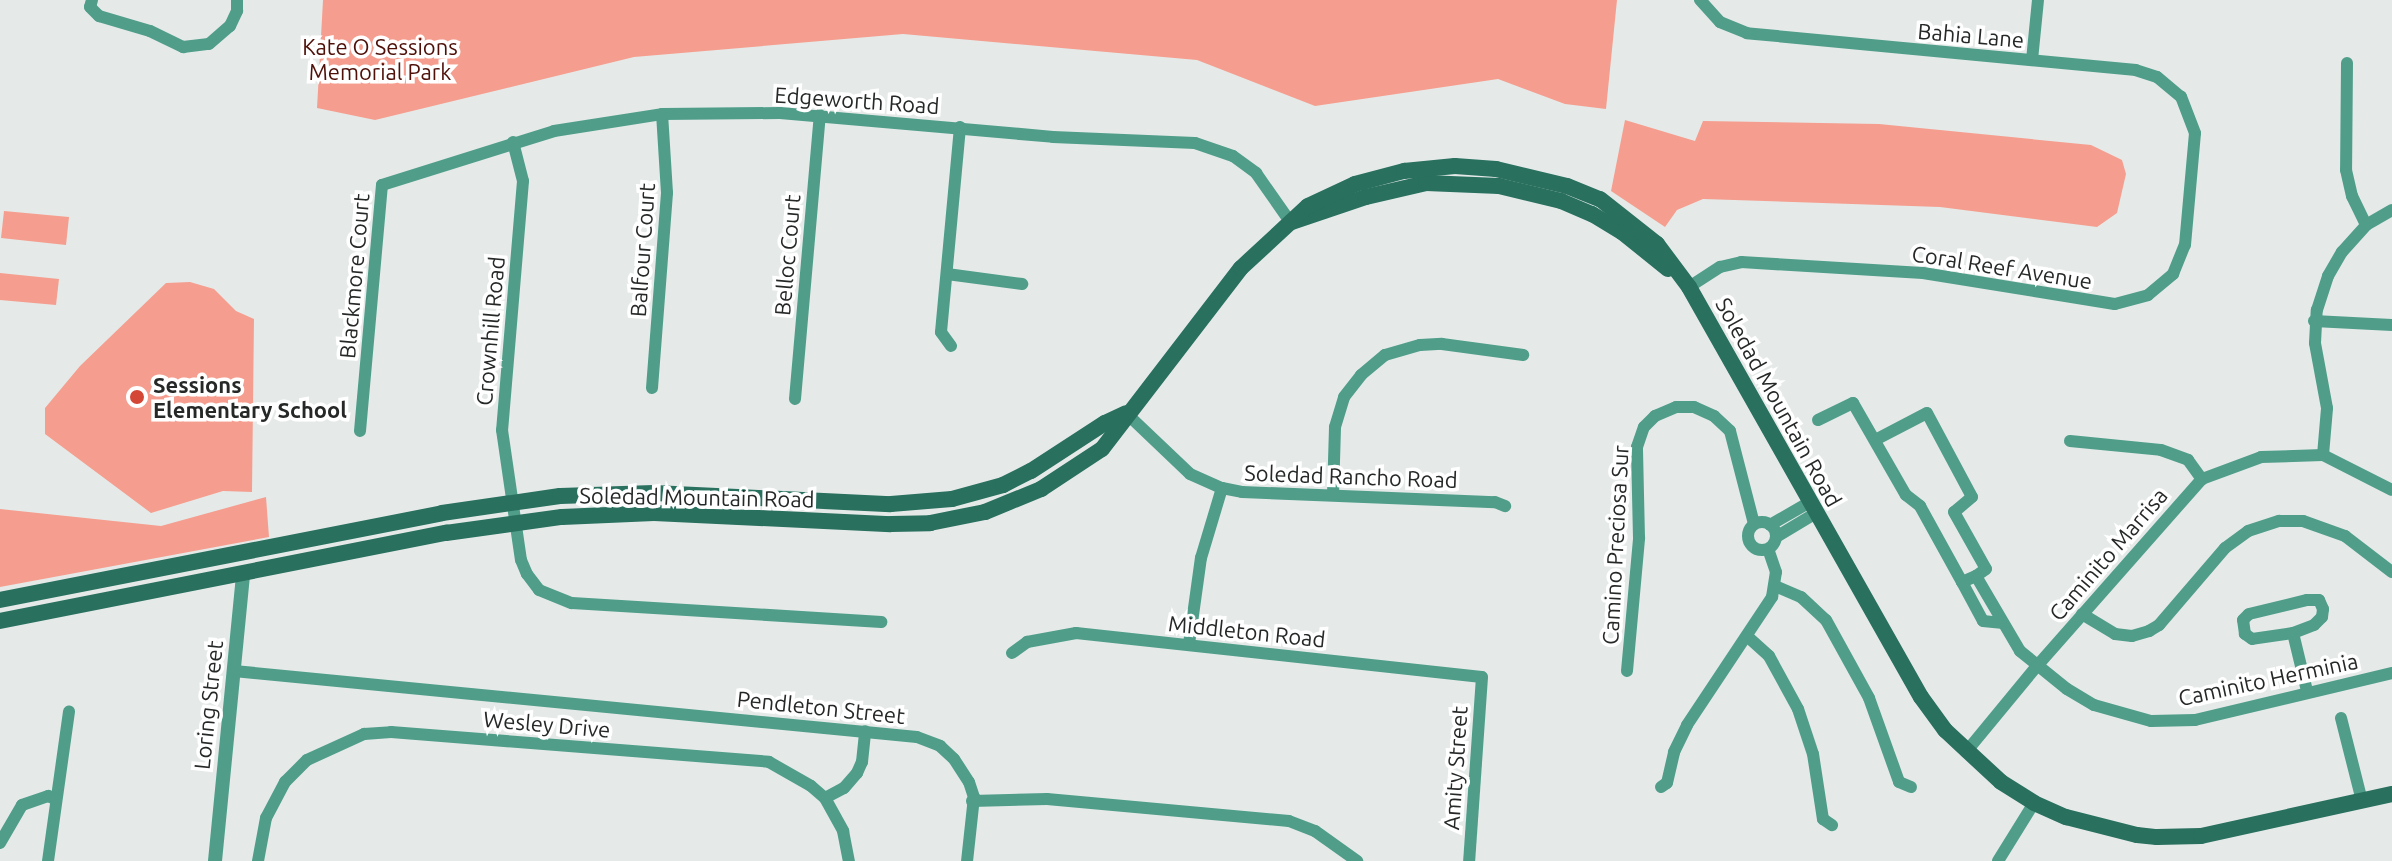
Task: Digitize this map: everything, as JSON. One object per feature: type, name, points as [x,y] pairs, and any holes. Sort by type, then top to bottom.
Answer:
[{"type":"main road","name":"Soledad Mountain Road","points":[[0,621],[446,533],[562,517],[654,513],[891,524],[956,520],[1010,504],[1068,473],[1110,440],[1126,413],[1241,268],[1308,206],[1355,184],[1404,171],[1455,166],[1496,169],[1567,186],[1600,199],[1657,244],[1689,287],[1921,697],[1966,752],[2001,782],[2034,803],[2101,828],[2137,835],[2186,837],[2392,794]]},
{"type":"main road","points":[[1291,223],[1366,197],[1426,183],[1499,186],[1561,201],[1592,214],[1622,232],[1689,287]]},
{"type":"main road","name":"Soledad Mountain Road","points":[[0,600],[238,553],[560,496],[654,493],[891,504],[952,499],[1003,485],[1126,413]]},
{"type":"street","points":[[92,0],[90,7],[99,16],[150,31],[183,47],[209,44],[230,26],[237,11],[237,0]]},
{"type":"street","points":[[2032,60],[2038,0]]},
{"type":"street","name":"Bahia Lane","points":[[1704,6],[1720,22],[1747,33],[2136,70],[2157,77],[2181,97],[2191,116],[2194,143]]},
{"type":"street","points":[[2347,63],[2346,170],[2352,196],[2366,225]]},
{"type":"street","name":"Edgeworth Road","points":[[394,179],[554,131],[662,114],[820,115],[1053,137],[1195,143],[1233,156],[1256,173],[1291,223]]},
{"type":"street","name":"Balfour Court","points":[[652,388],[667,193],[662,114]]},
{"type":"street","name":"Belloc Court","points":[[795,399],[820,115]]},
{"type":"street","points":[[951,346],[941,332],[960,127]]},
{"type":"street","name":"Crownhill Road","points":[[513,142],[523,181],[502,430],[515,524]]},
{"type":"street","name":"Coral Reef Avenue","points":[[1689,287],[1720,267],[1741,262],[1923,273],[2115,304],[2148,295],[2173,274],[2185,245],[2194,143]]},
{"type":"street","name":"Blackmore Court","points":[[360,431],[380,190],[394,179]]},
{"type":"street","points":[[2392,210],[2366,225],[2334,263],[2314,321],[2327,408],[2323,455],[2392,490]]},
{"type":"street","points":[[947,274],[1022,284]]},
{"type":"street","points":[[2314,321],[2392,325]]},
{"type":"street","points":[[1333,495],[1335,427],[1344,397],[1361,375],[1385,355],[1420,345],[1442,344],[1523,355]]},
{"type":"street","points":[[1818,420],[1853,403],[1877,439],[1906,495],[1920,506],[1983,621],[2001,623]]},
{"type":"street","name":"Camino Preciosa Sur","points":[[1627,671],[1639,538],[1637,447],[1644,427],[1655,416],[1676,407],[1694,407],[1714,416],[1730,431],[1754,524]]},
{"type":"street","name":"Soledad Rancho Road","points":[[1126,413],[1190,474],[1222,488],[1242,492],[1495,502],[1505,506]]},
{"type":"street","name":"Caminito Herminia","points":[[1877,439],[1927,413],[1972,497],[1954,512],[1986,569],[1976,576],[2001,623],[2020,651],[2037,666],[2094,705],[2151,721],[2195,720],[2392,673]]},
{"type":"street","points":[[2070,441],[2161,450],[2188,460],[2202,479]]},
{"type":"street","name":"Caminito Marrisa","points":[[1966,752],[2037,666],[2202,479],[2261,457],[2323,455]]},
{"type":"street","points":[[1189,644],[1201,558],[1222,488]]},
{"type":"street","points":[[1813,508],[1776,537],[1768,549],[1759,550],[1751,545],[1748,536],[1754,524],[1770,525],[1813,508]]},
{"type":"street","points":[[2082,614],[2115,634],[2132,636],[2149,631],[2159,625],[2225,548],[2248,531],[2279,521],[2303,521],[2337,532],[2392,572]]},
{"type":"street","points":[[515,524],[527,574],[539,590],[572,603],[881,622]]},
{"type":"street","points":[[1770,525],[1776,537]]},
{"type":"street","points":[[1661,787],[1667,783],[1674,752],[1687,725],[1748,637],[1775,586],[1776,572],[1768,549]]},
{"type":"street","name":"Loring Street","points":[[215,861],[243,573],[238,553]]},
{"type":"street","points":[[1962,582],[1976,576]]},
{"type":"street","points":[[1775,586],[1801,597],[1826,620],[1869,698],[1899,782],[1911,787]]},
{"type":"street","points":[[2319,600],[2322,617],[2314,625],[2293,633],[2252,639],[2245,634],[2243,620],[2249,614],[2319,600]]},
{"type":"street","name":"Middleton Road","points":[[1012,653],[1027,642],[1076,633],[1482,677]]},
{"type":"street","points":[[2293,633],[2307,691]]},
{"type":"street","points":[[1748,637],[1769,656],[1798,709],[1813,754],[1823,819],[1832,825]]},
{"type":"street","name":"Pendleton Street","points":[[234,671],[917,737],[940,746],[954,759],[969,782],[972,801]]},
{"type":"street","name":"Amity Street","points":[[1469,861],[1482,677]]},
{"type":"street","points":[[48,861],[69,711]]},
{"type":"street","points":[[2341,718],[2362,801]]},
{"type":"street","points":[[825,798],[844,788],[857,773],[862,762],[865,731]]},
{"type":"street","name":"Wesley Drive","points":[[258,861],[266,818],[285,782],[319,753],[364,734],[391,732],[769,762],[811,786],[825,798],[843,831],[849,861]]},
{"type":"street","points":[[0,843],[22,805],[39,798],[55,799]]},
{"type":"street","points":[[967,861],[972,801],[1047,799],[1289,821],[1315,831],[1357,861]]},
{"type":"street","points":[[1998,861],[2034,803]]},
{"type":"green space","name":"Kate O Sessions Memorial Park","points":[[323,0],[1617,0],[1606,109],[1565,104],[1498,79],[1315,106],[1197,60],[903,34],[634,57],[375,120],[317,108]]},
{"type":"green space","points":[[1625,120],[1695,141],[1703,121],[1879,124],[2091,145],[2122,160],[2126,174],[2117,213],[2097,227],[1940,207],[1703,199],[1677,210],[1665,227],[1611,191]]},
{"type":"green space","points":[[4,211],[69,217],[66,245],[1,238]]},
{"type":"green space","points":[[0,273],[59,279],[56,305],[0,300]]},
{"type":"green space","points":[[190,282],[214,289],[236,311],[254,319],[252,492],[223,491],[151,513],[45,434],[45,408],[80,366],[166,283]]},
{"type":"green space","points":[[266,497],[269,537],[0,587],[0,509],[161,526]]},
{"type":"place","name":"Sessions Elementary School","points":[[137,397]]}]
